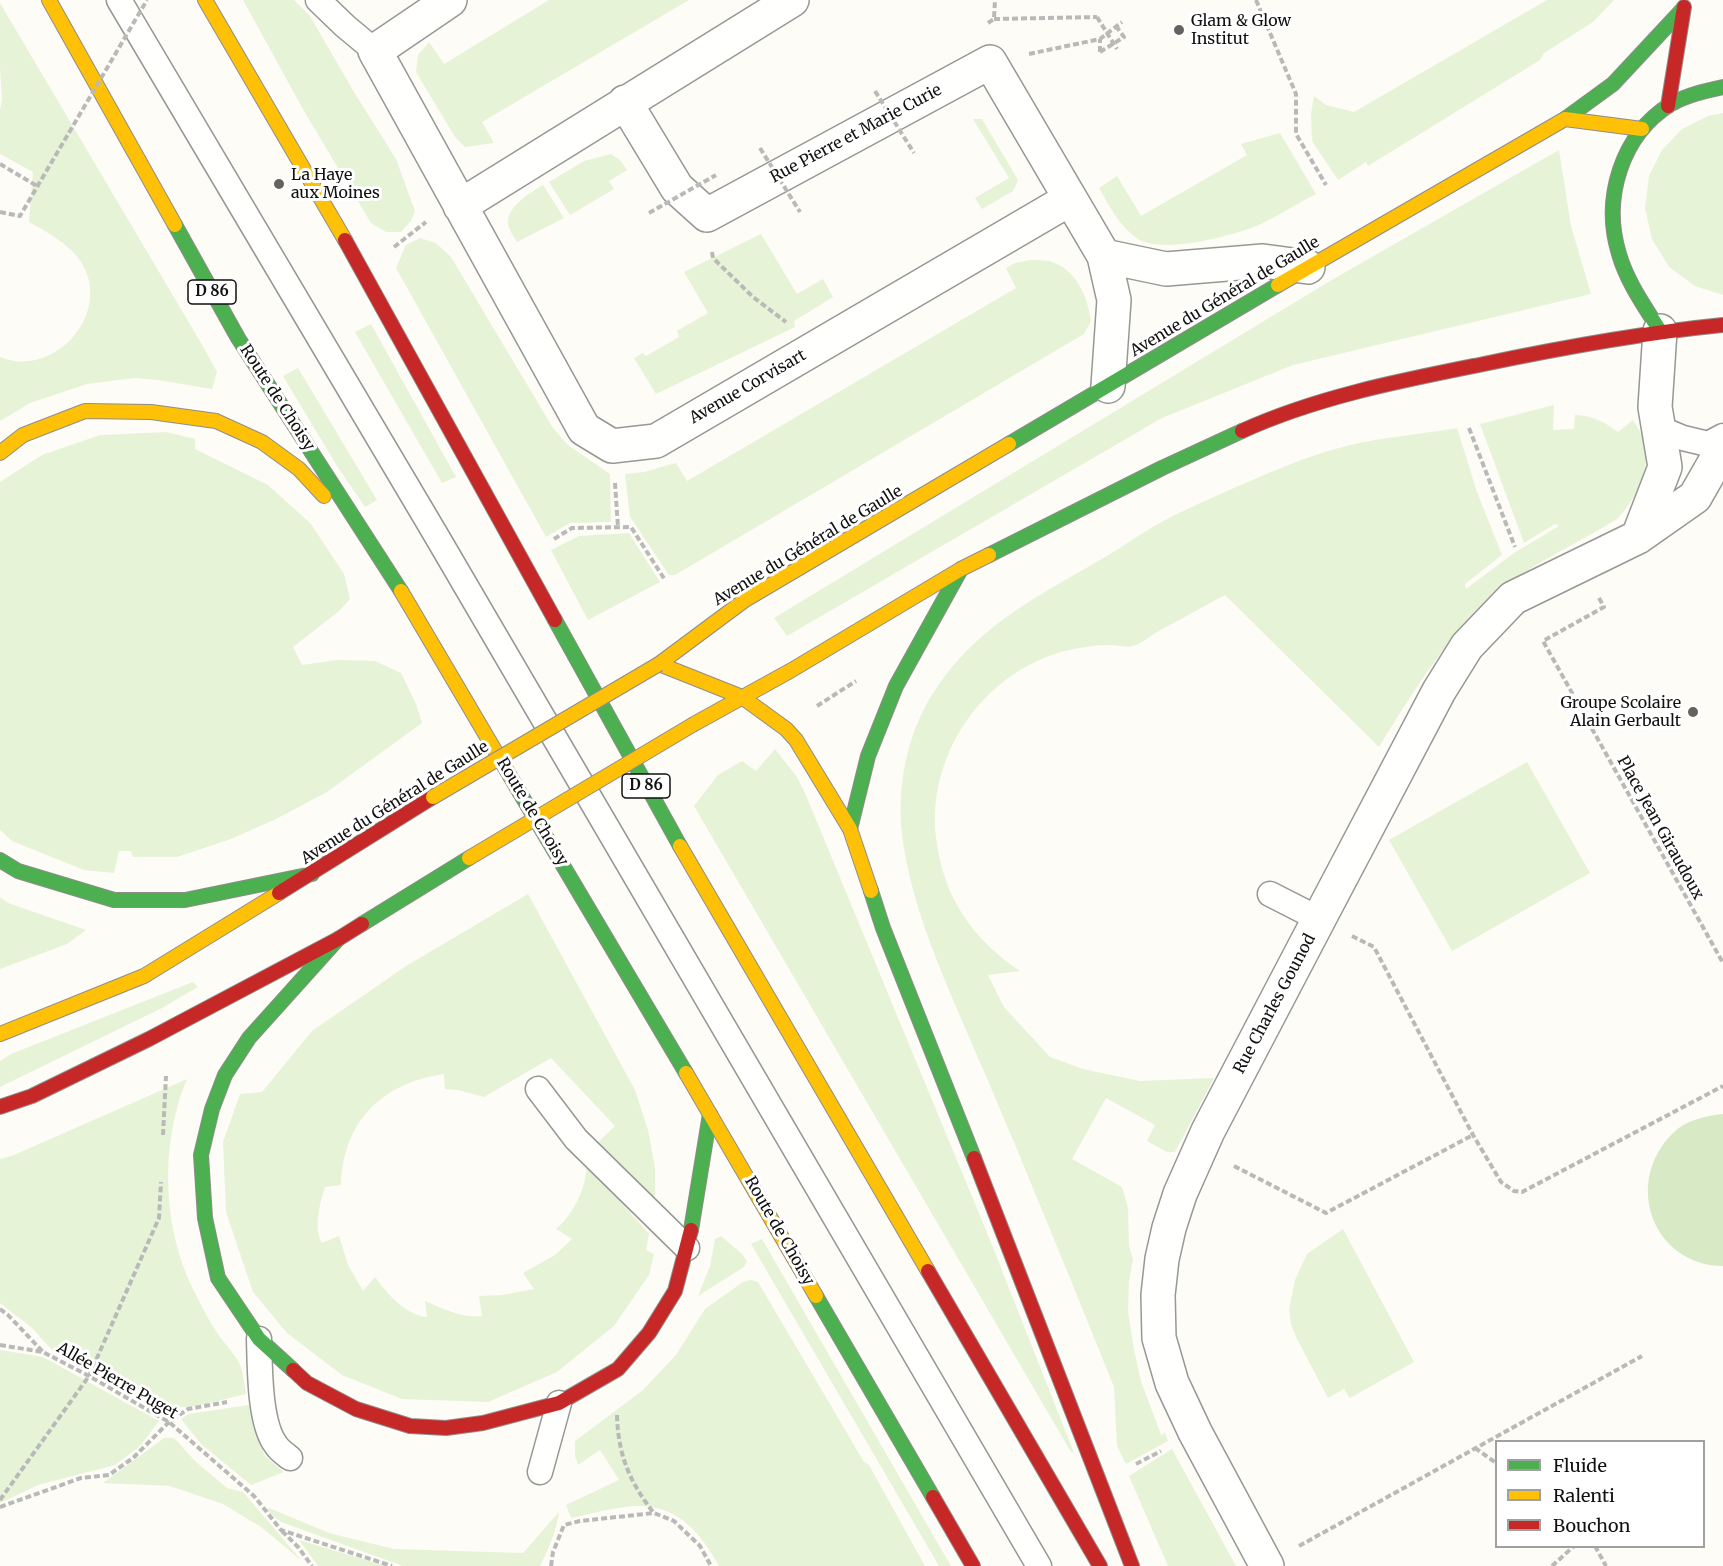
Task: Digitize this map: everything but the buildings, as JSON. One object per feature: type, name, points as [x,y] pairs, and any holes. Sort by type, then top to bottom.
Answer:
[{"type":"main road","name":"Route de Choisy","points":[[49,0],[238,338],[392,575],[973,1566]]},
{"type":"main road","name":"D 86","points":[[205,0],[361,268],[682,850],[1100,1566]]},
{"type":"main road","points":[[1668,106],[1685,5]]},
{"type":"main road","name":"Avenue du Général de Gaulle","points":[[0,1034],[144,976],[433,797],[659,664],[745,600],[1308,267],[1565,119],[1613,84],[1685,5]]},
{"type":"main road","points":[[1660,331],[1626,271],[1616,247],[1611,222],[1614,182],[1629,147],[1642,129],[1668,106],[1688,95],[1710,88],[1723,87]]},
{"type":"main road","points":[[1565,119],[1642,129]]},
{"type":"main road","points":[[0,1107],[32,1096],[149,1039],[338,939],[694,724],[790,671],[961,569],[1162,468],[1260,423],[1369,387],[1592,342],[1660,331],[1723,325]]},
{"type":"main road","points":[[0,453],[23,435],[85,411],[151,412],[216,421],[262,442],[299,469],[392,575]]},
{"type":"main road","points":[[850,829],[868,756],[896,686],[961,569]]},
{"type":"main road","points":[[659,664],[742,697],[786,729],[796,740],[850,829],[883,927],[1132,1566]]},
{"type":"main road","points":[[0,860],[18,871],[114,900],[185,900],[312,874]]},
{"type":"main road","points":[[338,939],[249,1038],[225,1075],[212,1110],[201,1155],[205,1218],[218,1278],[259,1339],[307,1383],[356,1409],[410,1426],[446,1428],[483,1424],[559,1403],[618,1369],[649,1333],[675,1291],[687,1248],[710,1114]]},
{"type":"street","points":[[375,51],[450,0]]},
{"type":"street","points":[[460,206],[792,0]]},
{"type":"street","name":"Avenue Corvisart","points":[[375,51],[584,429],[612,446],[656,441],[1070,199]]},
{"type":"street","points":[[990,62],[1104,256],[1114,300],[1108,386]]},
{"type":"street","name":"Rue Pierre et Marie Curie","points":[[707,215],[990,62]]},
{"type":"street","points":[[625,102],[678,188],[707,215]]},
{"type":"street","points":[[1104,256],[1166,269],[1263,261],[1308,267]]},
{"type":"street","points":[[1638,537],[1665,467],[1655,407],[1660,331]]},
{"type":"street","name":"Rue Charles Gounod","points":[[1278,1559],[1195,1432],[1173,1383],[1159,1338],[1158,1295],[1162,1259],[1180,1194],[1208,1131],[1439,691],[1467,645],[1513,598],[1638,537],[1695,497],[1723,449]]},
{"type":"lane","points":[[119,0],[1039,1566]]},
{"type":"lane","points":[[318,0],[375,51]]},
{"type":"lane","points":[[1659,428],[1683,438],[1708,444],[1723,436]]},
{"type":"lane","points":[[1270,894],[1319,919]]},
{"type":"lane","points":[[538,1089],[576,1139],[687,1248]]},
{"type":"lane","points":[[259,1339],[263,1406],[271,1437],[276,1446],[290,1458]]},
{"type":"lane","points":[[540,1472],[559,1403]]},
{"type":"path","points":[[0,212],[20,216],[147,0]]},
{"type":"path","points":[[1256,0],[1296,94],[1296,134],[1326,185]]},
{"type":"path","points":[[994,19],[1097,17],[1117,49]]},
{"type":"path","points":[[990,62],[1100,39],[1122,22]]},
{"type":"path","points":[[1100,39],[1100,52],[1124,37],[1116,26]]},
{"type":"path","points":[[875,91],[914,153]]},
{"type":"path","points":[[760,148],[800,212]]},
{"type":"path","points":[[0,164],[37,186]]},
{"type":"path","points":[[649,213],[716,175]]},
{"type":"path","points":[[707,215],[713,258],[753,297],[795,328]]},
{"type":"path","points":[[393,249],[427,222]]},
{"type":"path","points":[[1469,428],[1515,547]]},
{"type":"path","points":[[547,543],[572,528],[631,527],[665,580]]},
{"type":"path","name":"Place Jean Giraudoux","points":[[1596,592],[1604,607],[1543,641],[1723,963]]},
{"type":"path","points":[[813,708],[859,679]]},
{"type":"path","points":[[1350,935],[1374,947],[1473,1135],[1502,1182],[1514,1191],[1522,1192],[1723,1086]]},
{"type":"path","points":[[163,1136],[166,1077]]},
{"type":"path","points":[[1232,1165],[1326,1213],[1473,1135]]},
{"type":"path","points":[[0,1500],[89,1376],[159,1218],[162,1171]]},
{"type":"path","points":[[0,1309],[43,1352]]},
{"type":"path","name":"Allée Pierre Puget","points":[[0,1345],[43,1352],[169,1422],[254,1496],[312,1566]]},
{"type":"path","points":[[1278,1559],[1642,1356]]},
{"type":"path","points":[[0,1507],[81,1478],[109,1475],[133,1458],[169,1422],[188,1409],[262,1396]]},
{"type":"path","points":[[617,1409],[618,1443],[628,1473],[654,1513]]},
{"type":"path","points":[[1475,1448],[1495,1462]]},
{"type":"path","points":[[1130,1467],[1161,1450]]},
{"type":"path","points":[[551,1566],[553,1552],[564,1526],[580,1521],[654,1513],[674,1521],[700,1546],[711,1566]]},
{"type":"path","points":[[281,1530],[392,1566]]},
{"type":"path","points":[[1552,1566],[1572,1548]]},
{"type":"path","points":[[1596,1548],[1606,1566]]},
{"type":"green space","points":[[243,0],[294,0],[310,16],[396,159],[415,211],[411,221],[401,232],[386,232],[371,223],[304,111]]},
{"type":"green space","points":[[549,0],[689,0],[482,122],[494,143],[465,147],[455,137],[416,72],[418,55],[429,42],[444,64]]},
{"type":"green space","points":[[1547,0],[1614,0],[1593,22],[1544,53],[1540,60],[1368,166],[1366,162],[1338,180],[1312,141],[1311,114],[1314,96],[1326,105],[1354,112]]},
{"type":"green space","points":[[0,3],[217,372],[212,389],[135,378],[87,384],[30,403],[0,421],[0,357],[19,361],[38,359],[55,352],[70,340],[82,325],[89,307],[90,288],[85,269],[75,254],[61,241],[29,222],[33,172],[0,154],[2,100]]},
{"type":"green space","points":[[1723,113],[1723,295],[1695,286],[1669,267],[1652,239],[1645,208],[1649,176],[1662,150],[1682,129],[1708,116]]},
{"type":"green space","points":[[973,119],[982,119],[1018,180],[1013,191],[982,209],[975,198],[1009,178]]},
{"type":"green space","points":[[1280,133],[1316,194],[1263,223],[1236,233],[1182,244],[1149,243],[1138,239],[1125,228],[1099,188],[1117,176],[1141,216],[1247,155],[1241,144]]},
{"type":"green space","points":[[1559,150],[1571,226],[1591,294],[1293,365],[1162,418],[787,636],[774,618],[1330,281]]},
{"type":"green space","points":[[611,154],[620,160],[627,170],[609,181],[614,189],[570,215],[549,182],[584,161]]},
{"type":"green space","points":[[543,185],[564,218],[517,242],[508,224],[511,211],[520,201]]},
{"type":"green space","points":[[761,234],[797,294],[823,279],[833,297],[794,321],[795,327],[656,394],[634,358],[643,353],[646,356],[679,337],[677,331],[708,313],[684,272]]},
{"type":"green space","points":[[420,238],[436,243],[451,257],[553,428],[568,445],[610,474],[611,522],[570,523],[546,537],[396,268],[406,245]]},
{"type":"green space","points":[[1030,260],[1049,261],[1067,270],[1074,277],[1087,302],[1091,321],[1084,334],[675,575],[669,575],[630,517],[625,474],[644,472],[676,463],[687,481],[1016,288],[1006,268],[1015,263]]},
{"type":"green space","points":[[371,324],[456,477],[442,483],[355,332]]},
{"type":"green space","points":[[298,368],[377,500],[365,507],[337,466],[283,376]]},
{"type":"green space","points":[[1554,405],[1553,430],[1574,429],[1575,415],[1598,420],[1618,432],[1633,420],[1642,436],[1646,459],[1641,481],[1631,502],[1617,519],[1531,568],[1499,590],[1485,603],[1440,654],[1379,747],[1225,595],[1136,645],[1079,648],[1033,663],[1007,679],[984,699],[966,722],[951,748],[941,777],[936,806],[936,837],[940,858],[945,878],[962,914],[987,944],[1020,971],[988,975],[1004,1007],[1050,1057],[1083,1069],[1140,1081],[1214,1078],[1175,1152],[1167,1152],[1147,1141],[1155,1125],[1106,1098],[1072,1159],[1122,1187],[1128,1208],[1129,1246],[1133,1259],[1129,1281],[1128,1311],[1134,1350],[1141,1381],[1161,1435],[1165,1433],[1168,1441],[1126,1464],[1117,1446],[1114,1387],[1019,1153],[948,988],[915,896],[902,835],[901,800],[905,764],[915,730],[930,698],[965,653],[985,634],[1028,603],[1179,513],[1282,467],[1350,445],[1457,428],[1477,492],[1502,555],[1465,584],[1466,589],[1514,553],[1559,526],[1555,524],[1524,543],[1480,424]]},
{"type":"green space","points":[[166,432],[195,439],[195,449],[268,485],[311,524],[344,574],[350,599],[338,612],[293,647],[302,665],[337,660],[375,661],[401,673],[416,704],[422,723],[327,792],[276,819],[231,839],[177,857],[133,857],[131,851],[119,851],[114,873],[84,870],[12,841],[0,830],[0,482],[42,455],[100,435]]},
{"type":"green space","points":[[629,533],[660,582],[588,620],[551,550],[579,536]]},
{"type":"green space","points":[[775,749],[797,777],[805,793],[990,1240],[1074,1453],[1071,1452],[694,806],[718,775],[742,761],[756,771]]},
{"type":"green space","points":[[1527,762],[1590,873],[1452,951],[1389,840]]},
{"type":"green space","points":[[528,894],[635,1090],[648,1130],[655,1167],[655,1201],[597,1143],[615,1126],[551,1058],[484,1097],[445,1089],[444,1074],[402,1086],[385,1096],[358,1124],[349,1142],[343,1162],[341,1185],[325,1187],[318,1215],[319,1237],[322,1243],[339,1236],[348,1265],[363,1291],[375,1277],[397,1302],[419,1315],[427,1317],[425,1301],[460,1314],[482,1316],[479,1296],[502,1295],[534,1289],[523,1273],[555,1255],[572,1239],[556,1229],[578,1200],[587,1164],[649,1234],[646,1250],[654,1254],[649,1275],[614,1326],[557,1372],[488,1402],[402,1399],[342,1375],[287,1333],[253,1292],[226,1212],[223,1142],[240,1094],[262,1092],[312,1031],[406,966]]},
{"type":"green space","points":[[0,897],[8,903],[86,930],[67,944],[0,969]]},
{"type":"green space","points":[[193,982],[198,987],[162,1008],[0,1087],[0,1061],[11,1054]]},
{"type":"green space","points":[[187,1079],[172,1130],[169,1157],[170,1212],[175,1239],[183,1265],[199,1301],[216,1332],[239,1363],[246,1394],[204,1404],[172,1407],[162,1406],[75,1365],[53,1351],[32,1328],[0,1303],[0,1159],[14,1155]]},
{"type":"green space","points":[[1723,1114],[1723,1266],[1698,1262],[1678,1252],[1663,1236],[1653,1218],[1648,1196],[1650,1174],[1658,1153],[1673,1133],[1696,1119]]},
{"type":"green space","points":[[1343,1229],[1414,1362],[1350,1398],[1344,1389],[1328,1398],[1296,1337],[1289,1310],[1295,1280],[1307,1254]]},
{"type":"green space","points":[[721,1236],[747,1261],[744,1267],[698,1296],[710,1266],[715,1239]]},
{"type":"green space","points":[[762,1239],[951,1566],[939,1566],[751,1244]]},
{"type":"green space","points":[[751,1280],[758,1282],[864,1462],[869,1465],[925,1566],[719,1566],[697,1533],[688,1524],[667,1511],[634,1506],[571,1518],[566,1505],[619,1480],[600,1450],[578,1465],[575,1456],[575,1441],[643,1390],[676,1355],[705,1309],[743,1282]]},
{"type":"green space","points":[[0,1350],[43,1357],[159,1421],[140,1446],[115,1465],[38,1485],[0,1503]]},
{"type":"green space","points":[[249,1405],[254,1429],[265,1456],[284,1472],[251,1485],[201,1444],[181,1419],[189,1414]]},
{"type":"green space","points":[[164,1438],[176,1440],[196,1462],[227,1488],[243,1492],[302,1561],[261,1527],[223,1504],[170,1486],[103,1483]]},
{"type":"green space","points":[[1172,1449],[1236,1566],[1168,1566],[1129,1476]]},
{"type":"green space","points":[[269,1508],[329,1533],[394,1549],[523,1553],[559,1512],[552,1540],[540,1566],[403,1566],[281,1522],[267,1511]]},
{"type":"green space","points":[[299,1540],[386,1566],[318,1566]]},
{"type":"traffic: fast","points":[[1565,119],[1613,84],[1682,10]]},
{"type":"traffic: fast","points":[[1660,331],[1632,284],[1619,254],[1614,233],[1613,212],[1620,170],[1639,133],[1654,117],[1683,98],[1723,87]]},
{"type":"traffic: fast","points":[[175,225],[238,338],[401,591]]},
{"type":"traffic: fast","points":[[1009,444],[1278,285]]},
{"type":"traffic: fast","points":[[989,555],[1162,468],[1242,431]]},
{"type":"traffic: fast","points":[[850,829],[868,756],[896,686],[961,569]]},
{"type":"traffic: fast","points":[[555,620],[680,846]]},
{"type":"traffic: fast","points":[[520,793],[686,1073]]},
{"type":"traffic: fast","points":[[362,924],[469,858]]},
{"type":"traffic: fast","points":[[0,860],[18,871],[114,900],[185,900],[312,874]]},
{"type":"traffic: fast","points":[[871,891],[883,928],[974,1158]]},
{"type":"traffic: fast","points":[[293,1370],[259,1339],[218,1278],[205,1218],[201,1155],[212,1109],[225,1075],[249,1038],[338,939]]},
{"type":"traffic: fast","points":[[691,1230],[710,1114]]},
{"type":"traffic: fast","points":[[816,1296],[933,1497]]},
{"type":"traffic: slow","points":[[49,0],[175,225]]},
{"type":"traffic: slow","points":[[205,0],[345,240]]},
{"type":"traffic: slow","points":[[1278,285],[1565,119],[1642,129]]},
{"type":"traffic: slow","points":[[0,453],[23,435],[85,411],[151,412],[216,421],[262,442],[299,469],[324,496]]},
{"type":"traffic: slow","points":[[659,664],[745,600],[1009,444]]},
{"type":"traffic: slow","points":[[694,724],[989,555]]},
{"type":"traffic: slow","points":[[401,591],[520,793]]},
{"type":"traffic: slow","points":[[659,664],[742,697],[786,729],[796,740],[850,829],[871,891]]},
{"type":"traffic: slow","points":[[433,797],[659,664]]},
{"type":"traffic: slow","points":[[469,858],[694,724]]},
{"type":"traffic: slow","points":[[680,846],[928,1271]]},
{"type":"traffic: slow","points":[[0,1034],[144,976],[279,893]]},
{"type":"traffic: slow","points":[[686,1073],[816,1296]]},
{"type":"traffic: jam","points":[[1668,106],[1684,7]]},
{"type":"traffic: jam","points":[[345,240],[555,620]]},
{"type":"traffic: jam","points":[[1242,431],[1329,399],[1419,377],[1601,342],[1723,325]]},
{"type":"traffic: jam","points":[[279,893],[433,797]]},
{"type":"traffic: jam","points":[[0,1107],[32,1096],[149,1039],[362,924]]},
{"type":"traffic: jam","points":[[974,1158],[1132,1566]]},
{"type":"traffic: jam","points":[[293,1370],[307,1383],[356,1409],[410,1426],[446,1428],[483,1423],[559,1403],[618,1369],[649,1333],[675,1291],[691,1230]]},
{"type":"traffic: jam","points":[[928,1271],[1100,1566]]},
{"type":"traffic: jam","points":[[933,1497],[973,1566]]},
{"type":"place","name":"Glam & Glow Institut","points":[[1179,30]]},
{"type":"place","name":"La Haye aux Moines","points":[[279,184]]},
{"type":"place","name":"Groupe Scolaire Alain Gerbault","points":[[1693,712]]}]
